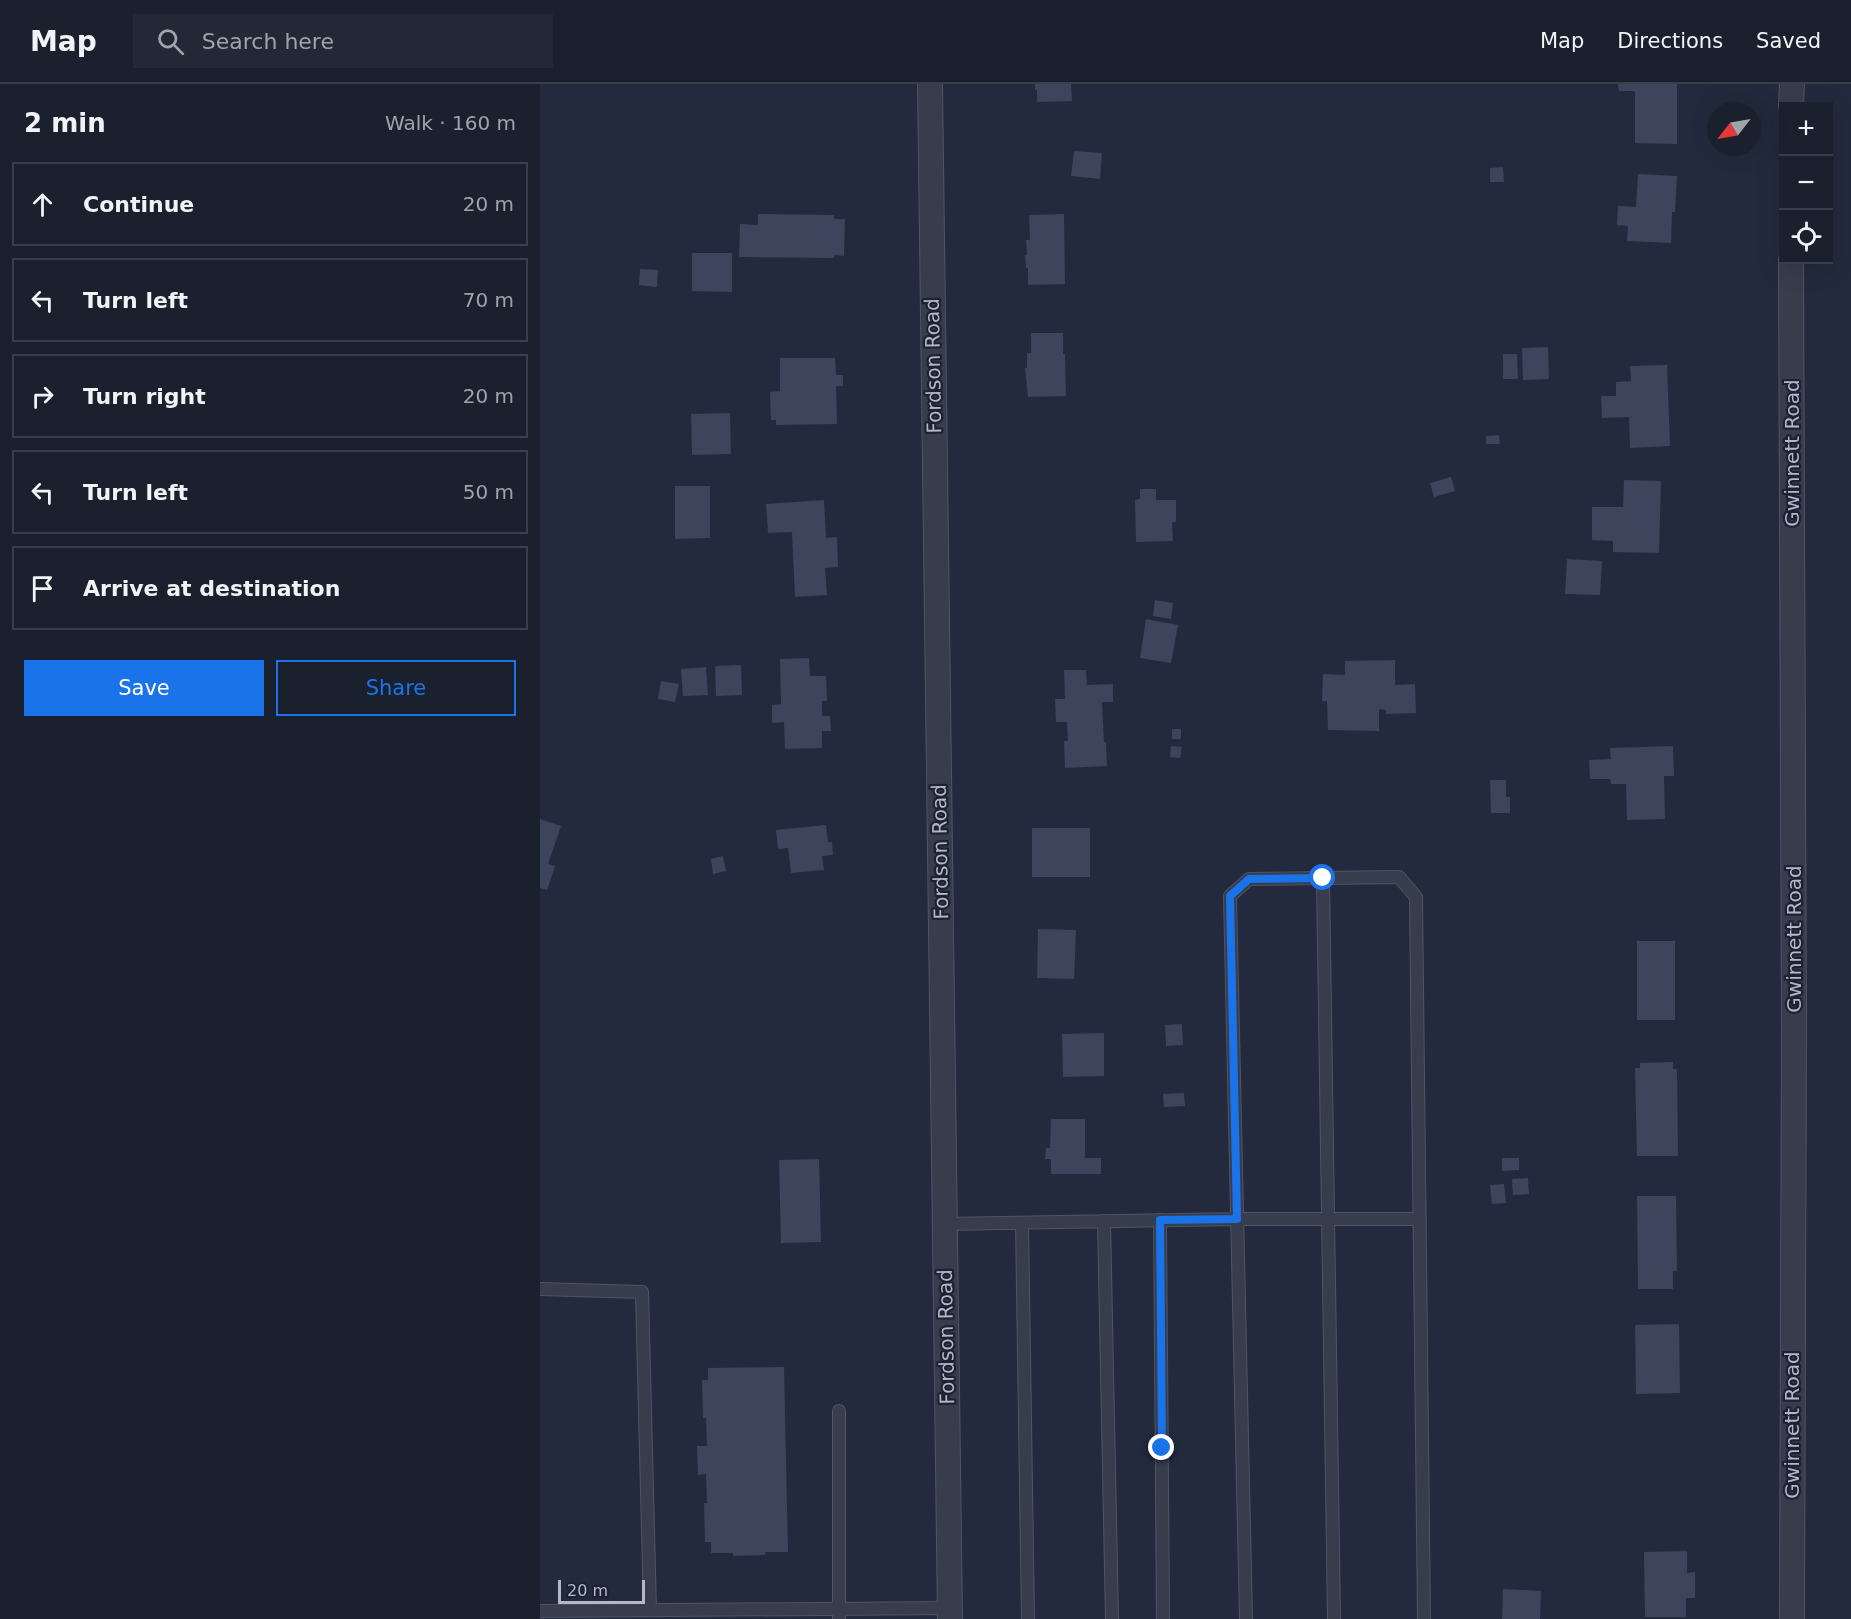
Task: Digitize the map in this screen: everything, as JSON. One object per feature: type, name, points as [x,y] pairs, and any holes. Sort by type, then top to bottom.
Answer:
[{"type":"street","name":"Fordson Road","points":[[930,84],[950,1613]]},
{"type":"street","points":[[1791,102],[1792,84]]},
{"type":"street","name":"Gwinnett Road","points":[[1791,264],[1794,1027],[1792,1619]]},
{"type":"lane","points":[[1246,1619],[1230,896],[1249,879],[1399,877],[1416,897],[1424,1619]]},
{"type":"lane","points":[[1323,878],[1334,1619]]},
{"type":"lane","points":[[945,1224],[1237,1219],[1420,1219]]},
{"type":"lane","points":[[1160,1220],[1163,1619]]},
{"type":"lane","points":[[1104,1221],[1112,1619]]},
{"type":"lane","points":[[1022,1223],[1028,1619]]},
{"type":"lane","points":[[540,1289],[642,1292],[650,1610]]},
{"type":"lane","points":[[839,1411],[839,1614]]},
{"type":"lane","points":[[540,1611],[950,1613]]},
{"type":"building","points":[[1035,84],[1071,84],[1072,101],[1037,102]]},
{"type":"building","points":[[1618,84],[1677,84],[1677,144],[1635,143],[1635,91],[1619,91]]},
{"type":"building","points":[[1074,151],[1102,153],[1100,179],[1071,176]]},
{"type":"building","points":[[1503,167],[1504,182],[1490,182],[1490,168]]},
{"type":"building","points":[[1638,174],[1677,176],[1671,243],[1627,241],[1628,226],[1617,225],[1618,206],[1636,207]]},
{"type":"building","points":[[758,214],[834,215],[834,219],[845,219],[844,256],[834,255],[834,258],[739,257],[740,224],[758,225]]},
{"type":"building","points":[[1064,214],[1065,284],[1028,285],[1025,255],[1027,255],[1026,240],[1030,240],[1029,215]]},
{"type":"building","points":[[692,253],[732,253],[732,292],[692,291]]},
{"type":"building","points":[[640,269],[658,270],[657,287],[639,285]]},
{"type":"building","points":[[1031,333],[1063,333],[1066,396],[1028,397],[1025,368],[1027,368],[1027,353],[1031,353]]},
{"type":"building","points":[[1548,347],[1549,379],[1523,380],[1522,348]]},
{"type":"building","points":[[1503,354],[1517,354],[1518,379],[1503,379]]},
{"type":"building","points":[[780,358],[835,358],[836,375],[843,375],[843,386],[836,386],[837,424],[776,425],[776,420],[771,420],[770,392],[780,391]]},
{"type":"building","points":[[1667,365],[1670,446],[1630,448],[1629,417],[1602,418],[1601,396],[1616,396],[1616,382],[1631,381],[1630,366]]},
{"type":"building","points":[[730,413],[731,454],[692,455],[691,414]]},
{"type":"building","points":[[1499,435],[1500,444],[1486,444],[1486,436]]},
{"type":"building","points":[[1451,477],[1455,491],[1434,497],[1430,483]]},
{"type":"building","points":[[1624,480],[1661,481],[1659,553],[1613,552],[1613,541],[1592,540],[1592,507],[1623,507]]},
{"type":"building","points":[[675,486],[710,486],[710,538],[675,539]]},
{"type":"building","points":[[1140,489],[1156,489],[1156,500],[1176,500],[1176,522],[1172,522],[1173,541],[1136,542],[1135,500],[1140,499]]},
{"type":"building","points":[[824,500],[826,538],[837,537],[838,567],[825,568],[827,595],[795,597],[792,532],[768,533],[766,504]]},
{"type":"building","points":[[1567,559],[1602,561],[1600,595],[1565,594]]},
{"type":"building","points":[[1155,600],[1173,603],[1171,619],[1153,616]]},
{"type":"building","points":[[1146,619],[1178,625],[1171,663],[1140,658]]},
{"type":"building","points":[[809,658],[810,676],[826,676],[827,701],[822,701],[822,716],[830,716],[831,731],[822,731],[822,748],[785,749],[784,722],[772,723],[772,705],[781,704],[780,659]]},
{"type":"building","points":[[1395,660],[1395,685],[1415,684],[1416,713],[1386,714],[1386,710],[1379,709],[1379,731],[1328,730],[1327,701],[1322,701],[1323,674],[1345,675],[1345,661]]},
{"type":"building","points":[[741,665],[742,695],[716,696],[715,666]]},
{"type":"building","points":[[706,667],[708,695],[683,696],[681,669]]},
{"type":"building","points":[[1064,670],[1086,670],[1087,685],[1113,684],[1113,702],[1102,702],[1107,766],[1065,768],[1064,741],[1068,741],[1067,722],[1056,722],[1055,699],[1065,699]]},
{"type":"building","points":[[661,681],[679,684],[675,702],[658,699]]},
{"type":"building","points":[[1172,729],[1181,729],[1181,739],[1172,739]]},
{"type":"building","points":[[1171,746],[1182,747],[1180,758],[1170,757]]},
{"type":"building","points":[[1673,746],[1674,776],[1664,776],[1665,819],[1627,820],[1626,784],[1611,784],[1610,779],[1590,779],[1589,760],[1611,759],[1610,748]]},
{"type":"building","points":[[1490,780],[1506,780],[1506,797],[1510,797],[1510,813],[1491,813]]},
{"type":"building","points":[[540,819],[561,826],[548,864],[555,866],[547,890],[540,888]]},
{"type":"building","points":[[826,825],[828,842],[832,842],[833,855],[822,856],[824,870],[791,873],[788,848],[778,849],[776,830]]},
{"type":"building","points":[[1032,828],[1090,828],[1090,877],[1032,877]]},
{"type":"building","points":[[723,856],[726,871],[713,874],[711,859]]},
{"type":"building","points":[[1038,929],[1076,930],[1074,979],[1037,978]]},
{"type":"building","points":[[1637,941],[1675,941],[1675,1020],[1637,1020]]},
{"type":"building","points":[[1182,1024],[1183,1045],[1166,1046],[1165,1025]]},
{"type":"building","points":[[1104,1033],[1104,1076],[1063,1077],[1062,1034]]},
{"type":"building","points":[[1673,1062],[1673,1069],[1677,1069],[1678,1156],[1637,1156],[1635,1068],[1640,1068],[1640,1063]]},
{"type":"building","points":[[1184,1093],[1185,1106],[1164,1107],[1163,1094]]},
{"type":"building","points":[[1051,1119],[1085,1119],[1085,1158],[1101,1158],[1101,1174],[1051,1174],[1051,1159],[1045,1159],[1046,1148],[1050,1148]]},
{"type":"building","points":[[1502,1158],[1519,1158],[1519,1170],[1502,1171]]},
{"type":"building","points":[[819,1159],[821,1242],[781,1243],[779,1160]]},
{"type":"building","points":[[1528,1178],[1529,1194],[1513,1195],[1512,1179]]},
{"type":"building","points":[[1504,1184],[1506,1203],[1492,1204],[1490,1185]]},
{"type":"building","points":[[1637,1196],[1676,1196],[1677,1271],[1673,1271],[1673,1289],[1638,1289]]},
{"type":"building","points":[[1679,1324],[1680,1393],[1636,1394],[1635,1325]]},
{"type":"building","points":[[784,1367],[788,1552],[733,1556],[733,1553],[711,1553],[711,1542],[705,1542],[706,1474],[698,1475],[697,1446],[707,1446],[706,1418],[703,1418],[702,1380],[708,1380],[708,1368]]},
{"type":"building","points":[[1687,1551],[1687,1573],[1695,1572],[1695,1598],[1686,1598],[1686,1617],[1645,1617],[1644,1552]]},
{"type":"building","points":[[1503,1589],[1541,1591],[1540,1619],[1502,1619]]},
{"type":"route","points":[[1162,1448],[1160,1220],[1237,1219],[1230,896],[1249,879],[1323,878]]}]
